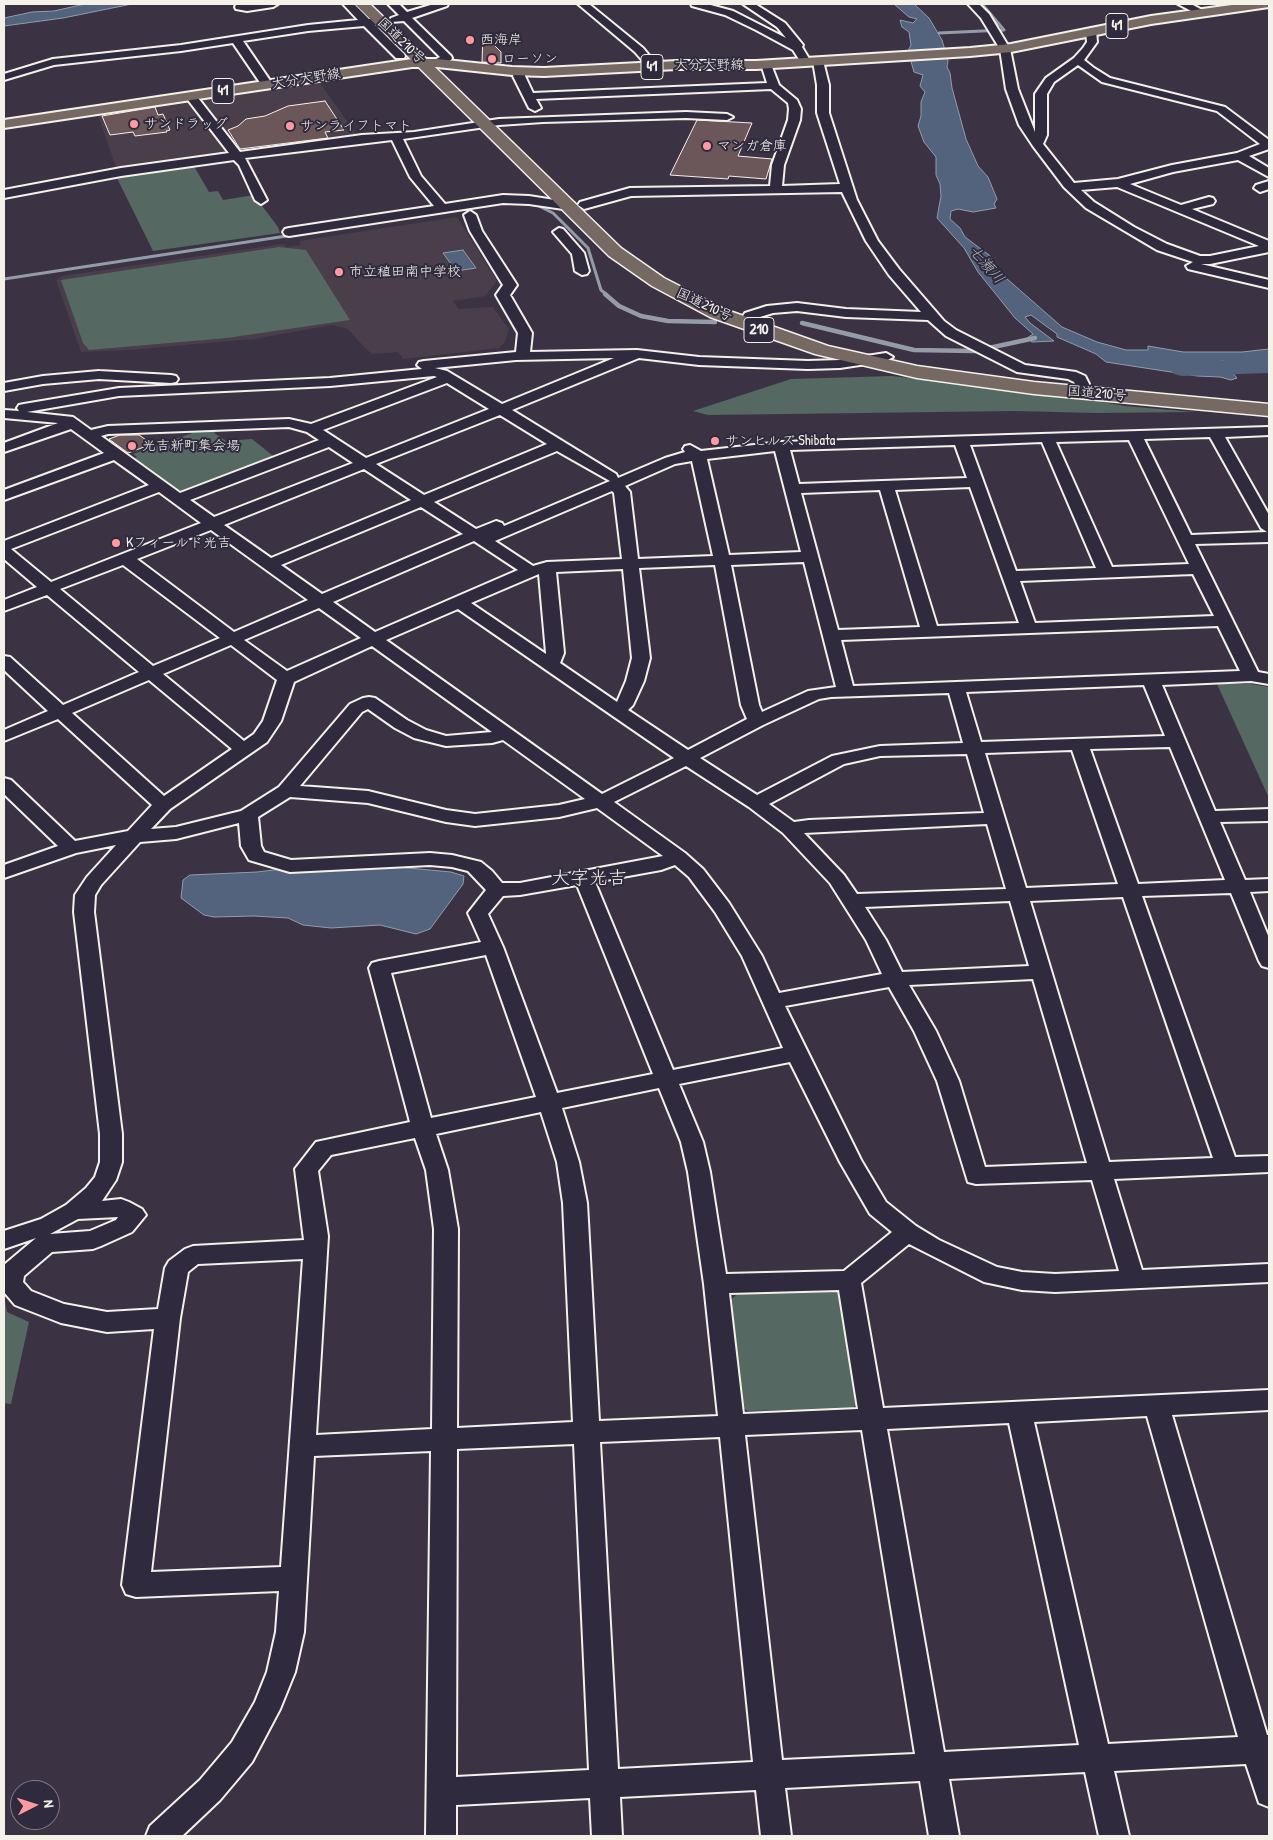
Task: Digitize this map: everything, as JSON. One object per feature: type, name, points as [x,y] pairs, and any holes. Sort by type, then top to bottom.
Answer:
[{"type":"highway","name":"国道210号","points":[[362,4],[386,15],[430,63],[577,206],[647,264],[682,285],[750,316],[834,345],[978,374],[1269,401]]},
{"type":"highway","name":"国道210号","points":[[577,206],[585,241],[700,305],[779,336],[863,361],[917,372],[1000,384],[1269,410]]},
{"type":"main road","name":"大分大野線","points":[[4,124],[430,63],[520,71],[766,64],[809,59],[881,58],[999,50],[1091,30],[1201,12],[1265,4]]},
{"type":"street","points":[[240,7],[247,8],[273,4]]},
{"type":"street","points":[[348,4],[386,15],[447,58],[430,63]]},
{"type":"street","points":[[4,77],[53,62],[181,48],[312,28],[444,4]]},
{"type":"street","points":[[583,4],[639,50],[653,66]]},
{"type":"street","points":[[696,4],[734,16],[794,47],[809,59]]},
{"type":"street","points":[[748,4],[781,25],[809,59],[823,86],[823,113],[846,188],[859,219],[872,242],[894,272],[933,316],[951,332],[1016,366],[1033,372],[1071,375],[1080,379],[1082,384]]},
{"type":"street","points":[[973,4],[985,16],[999,50],[1017,107],[1037,144],[1071,187],[1090,205],[1162,247],[1194,259],[1210,260],[1269,247]]},
{"type":"street","points":[[1183,4],[1201,12]]},
{"type":"street","points":[[386,15],[400,56]]},
{"type":"street","points":[[1037,144],[1041,135],[1041,94],[1050,80],[1078,60],[1091,45],[1093,37],[1091,30]]},
{"type":"street","points":[[236,39],[267,85]]},
{"type":"street","points":[[999,50],[1009,114],[1040,169]]},
{"type":"street","points":[[1071,187],[1118,183],[1172,169],[1240,156],[1268,145],[1268,143],[1222,109],[1106,80],[1078,60]]},
{"type":"street","points":[[766,64],[774,86],[793,102],[795,109],[778,165],[776,189]]},
{"type":"street","points":[[520,71],[519,76],[530,96],[539,120]]},
{"type":"street","points":[[530,96],[774,86]]},
{"type":"street","points":[[191,96],[210,124],[244,164],[261,200]]},
{"type":"street","points":[[4,194],[121,172],[492,123],[686,115],[727,117]]},
{"type":"street","points":[[396,137],[416,177],[441,208]]},
{"type":"street","points":[[1240,156],[1269,173]]},
{"type":"street","points":[[1118,183],[1269,247]]},
{"type":"street","points":[[289,232],[512,199],[577,206],[625,192],[846,188]]},
{"type":"street","points":[[1057,189],[1074,206],[1094,220],[1144,248],[1192,265],[1269,284]]},
{"type":"street","points":[[1182,208],[1209,201]]},
{"type":"street","points":[[470,215],[476,231],[510,285],[503,296],[525,333],[523,355]]},
{"type":"street","points":[[559,232],[585,241],[578,253],[582,271]]},
{"type":"street","points":[[750,316],[772,309],[797,307],[846,313],[933,316]]},
{"type":"street","points":[[4,606],[365,464],[636,354]]},
{"type":"street","points":[[4,387],[43,380],[99,375],[173,379],[295,374],[425,365],[523,355],[636,354],[699,361],[791,365],[832,364],[886,357]]},
{"type":"street","points":[[4,413],[119,392],[330,382],[425,372],[442,374],[613,481],[622,492],[641,658],[635,681],[624,705],[616,710]]},
{"type":"street","points":[[312,429],[447,378]]},
{"type":"street","points":[[4,413],[60,418],[73,423],[678,856],[696,873],[722,908],[752,956],[796,1053],[851,1162],[878,1208],[908,1232],[931,1246],[992,1275],[1022,1281],[1055,1283],[1269,1273]]},
{"type":"street","points":[[4,448],[73,423]]},
{"type":"street","points":[[89,435],[108,430],[290,423],[312,429],[530,570]]},
{"type":"street","points":[[613,481],[695,452],[781,446],[1269,431]]},
{"type":"street","points":[[1215,433],[1269,528]]},
{"type":"street","points":[[1134,435],[1251,676]]},
{"type":"street","points":[[1047,438],[1106,572]]},
{"type":"street","points":[[179,499],[331,441]]},
{"type":"street","points":[[961,441],[1029,628]]},
{"type":"street","points":[[269,564],[558,445]]},
{"type":"street","points":[[781,446],[846,692]]},
{"type":"street","points":[[695,452],[722,560],[750,705],[757,720]]},
{"type":"street","points":[[4,495],[116,454]]},
{"type":"street","points":[[4,736],[232,638],[479,538],[613,481],[659,458]]},
{"type":"street","points":[[792,489],[976,482]]},
{"type":"street","points":[[886,485],[930,631]]},
{"type":"street","points":[[4,546],[161,486]]},
{"type":"street","points":[[1185,540],[1269,536]]},
{"type":"street","points":[[4,551],[244,750]]},
{"type":"street","points":[[4,1240],[49,1225],[74,1211],[94,1194],[105,1180],[111,1162],[111,1134],[84,912],[85,895],[94,881],[163,805],[261,738],[272,721],[286,679],[530,570],[547,567],[810,557]]},
{"type":"street","points":[[125,558],[286,679]]},
{"type":"street","points":[[547,567],[554,653],[551,665]]},
{"type":"street","points":[[1010,576],[1199,569]]},
{"type":"street","points":[[459,602],[756,804],[790,829],[837,879],[853,901],[876,940],[895,979],[925,1031],[948,1081],[976,1176],[1269,1164]]},
{"type":"street","points":[[831,634],[1224,621]]},
{"type":"street","points":[[4,661],[163,805]]},
{"type":"street","points":[[286,791],[368,797],[446,816],[475,820],[504,818],[559,811],[601,801],[757,720],[814,695],[831,692],[1251,676],[1269,680]]},
{"type":"street","points":[[1151,680],[1269,961]]},
{"type":"street","points":[[956,688],[1133,1279]]},
{"type":"street","points":[[4,872],[72,848],[135,837],[176,833],[248,815],[286,791],[356,708],[369,702],[401,724],[420,734],[446,741],[492,738],[506,734]]},
{"type":"street","points":[[756,804],[838,760],[880,750],[1079,745],[1177,740]]},
{"type":"street","points":[[1079,745],[1227,1166]]},
{"type":"street","points":[[4,784],[72,848]]},
{"type":"street","points":[[248,815],[251,846],[256,856],[290,866],[430,859],[452,861],[474,866],[498,890]]},
{"type":"street","points":[[1209,817],[1269,815]]},
{"type":"street","points":[[790,829],[809,826],[995,818]]},
{"type":"street","points":[[608,1836],[575,1204],[568,1162],[549,1102],[493,947],[478,913],[498,890],[520,889],[661,864],[678,856]]},
{"type":"street","points":[[584,878],[692,1142],[700,1172],[716,1284],[776,1836]]},
{"type":"street","points":[[853,901],[1269,885]]},
{"type":"street","points":[[441,1836],[446,1229],[437,1170],[423,1128],[379,968],[493,947]]},
{"type":"street","points":[[772,1001],[895,979],[1041,972]]},
{"type":"street","points":[[162,1836],[210,1790],[242,1752],[266,1710],[280,1672],[290,1632],[316,1236],[306,1169],[324,1148],[796,1053]]},
{"type":"street","points":[[74,1211],[121,1208],[134,1215],[124,1226],[93,1240],[47,1244],[33,1253],[12,1272],[11,1284],[23,1298],[62,1313],[107,1322],[168,1318]]},
{"type":"street","points":[[716,1284],[849,1280],[908,1232]]},
{"type":"street","points":[[294,1578],[136,1585],[168,1318],[177,1268],[193,1255],[315,1249]]},
{"type":"street","points":[[849,1280],[944,1836]]},
{"type":"street","points":[[302,1446],[1269,1400]]},
{"type":"street","points":[[1157,1406],[1263,1750],[1269,1793]]},
{"type":"street","points":[[1019,1412],[1114,1836]]},
{"type":"street","points":[[441,1792],[1263,1750]]},
{"type":"shaded area","points":[[317,79],[357,135],[117,170],[97,112]]},
{"type":"shaded area","points":[[457,217],[497,281],[485,296],[453,301],[459,309],[493,307],[509,329],[505,342],[499,348],[403,359],[398,352],[372,354],[348,329],[332,325],[254,339],[129,350],[81,352],[56,280],[62,276],[283,244],[286,247],[301,245],[299,241]]},
{"type":"green space","points":[[192,163],[209,192],[218,191],[223,200],[254,195],[278,227],[280,233],[153,251],[115,174]]},
{"type":"green space","points":[[279,247],[306,250],[350,320],[227,338],[89,350],[83,343],[61,280]]},
{"type":"green space","points":[[892,376],[1073,397],[1125,406],[1195,412],[1097,413],[1014,411],[708,415],[693,411],[791,379]]},
{"type":"green space","points":[[222,428],[214,433],[226,441],[252,439],[277,459],[189,492],[180,492],[133,459],[137,457],[133,454],[198,431],[199,429]]},
{"type":"green space","points":[[1217,684],[1251,684],[1269,687],[1269,798]]},
{"type":"green space","points":[[841,1291],[859,1401],[852,1409],[748,1411],[740,1407],[731,1300],[738,1293]]},
{"type":"green space","points":[[4,1296],[7,1312],[29,1322],[11,1404],[4,1403]]},
{"type":"water","points":[[85,4],[132,4],[63,18],[4,26],[4,18],[32,12],[54,11]]},
{"type":"water","points":[[894,4],[914,4],[929,18],[942,40],[948,61],[947,67],[950,73],[952,88],[966,139],[978,166],[988,177],[997,199],[994,204],[996,208],[973,212],[958,209],[951,211],[950,219],[960,228],[965,237],[989,255],[998,271],[1062,327],[1097,342],[1126,350],[1148,350],[1148,346],[1183,352],[1242,352],[1269,349],[1269,373],[1256,366],[1222,361],[1215,362],[1217,365],[1227,366],[1237,378],[1231,380],[1106,362],[1096,354],[1057,337],[1057,334],[1031,315],[1025,317],[1054,341],[1032,342],[1027,338],[1033,334],[1015,318],[978,272],[964,248],[937,218],[941,196],[940,184],[936,175],[936,157],[924,142],[918,126],[921,116],[921,102],[925,92],[920,86],[923,75],[914,72],[908,51],[911,45],[909,32],[902,27],[900,20],[913,23],[917,19],[909,17]]},
{"type":"water","points":[[463,250],[476,268],[456,271],[443,253]]},
{"type":"water","points":[[323,864],[387,866],[451,872],[464,876],[463,884],[430,929],[416,934],[380,925],[331,928],[303,925],[288,918],[254,916],[214,917],[204,915],[181,898],[183,880],[190,875],[257,872]]},
{"type":"building","points":[[483,34],[501,52],[501,63],[482,62]]},
{"type":"building","name":"サンライフトマト","points":[[325,101],[344,130],[325,132],[328,138],[240,149],[228,130],[238,126],[246,119],[265,116],[288,106]]},
{"type":"building","name":"サンドラッグ","points":[[155,107],[158,115],[163,114],[170,130],[167,132],[135,136],[133,132],[110,135],[102,116]]},
{"type":"building","name":"マンガ倉庫","points":[[697,120],[752,123],[738,156],[772,159],[766,179],[729,176],[728,179],[670,175]]},
{"type":"building","name":"光吉新町集会場","points":[[120,435],[139,435],[152,444],[128,453],[109,439]]},
{"type":"waterway","points":[[939,33],[1004,30],[982,4]]},
{"type":"waterway","points":[[527,204],[537,205],[553,213],[588,248],[601,290],[607,295]]},
{"type":"waterway","points":[[4,279],[293,235]]},
{"type":"waterway","points":[[605,294],[619,306],[641,316],[668,321],[715,322]]},
{"type":"waterway","points":[[802,323],[914,350],[975,351],[1035,338]]},
{"type":"waterway","name":"七瀬川","points":[[1182,369],[1269,366]]},
{"type":"place","name":"西海岸","points":[[470,40]]},
{"type":"place","name":"ローソン","points":[[492,59]]},
{"type":"place","name":"サンドラッグ","points":[[134,124]]},
{"type":"place","name":"サンライフトマト","points":[[290,126]]},
{"type":"place","name":"マンガ倉庫","points":[[707,146]]},
{"type":"place","name":"市立稙田南中学校","points":[[339,272]]},
{"type":"place","name":"サンヒルズ Shibata","points":[[715,441]]},
{"type":"place","name":"光吉新町集会場","points":[[132,446]]},
{"type":"place","name":"Kフィールド光吉","points":[[116,543]]},
{"type":"district","name":"大字光吉","points":[[589,879]]}]
